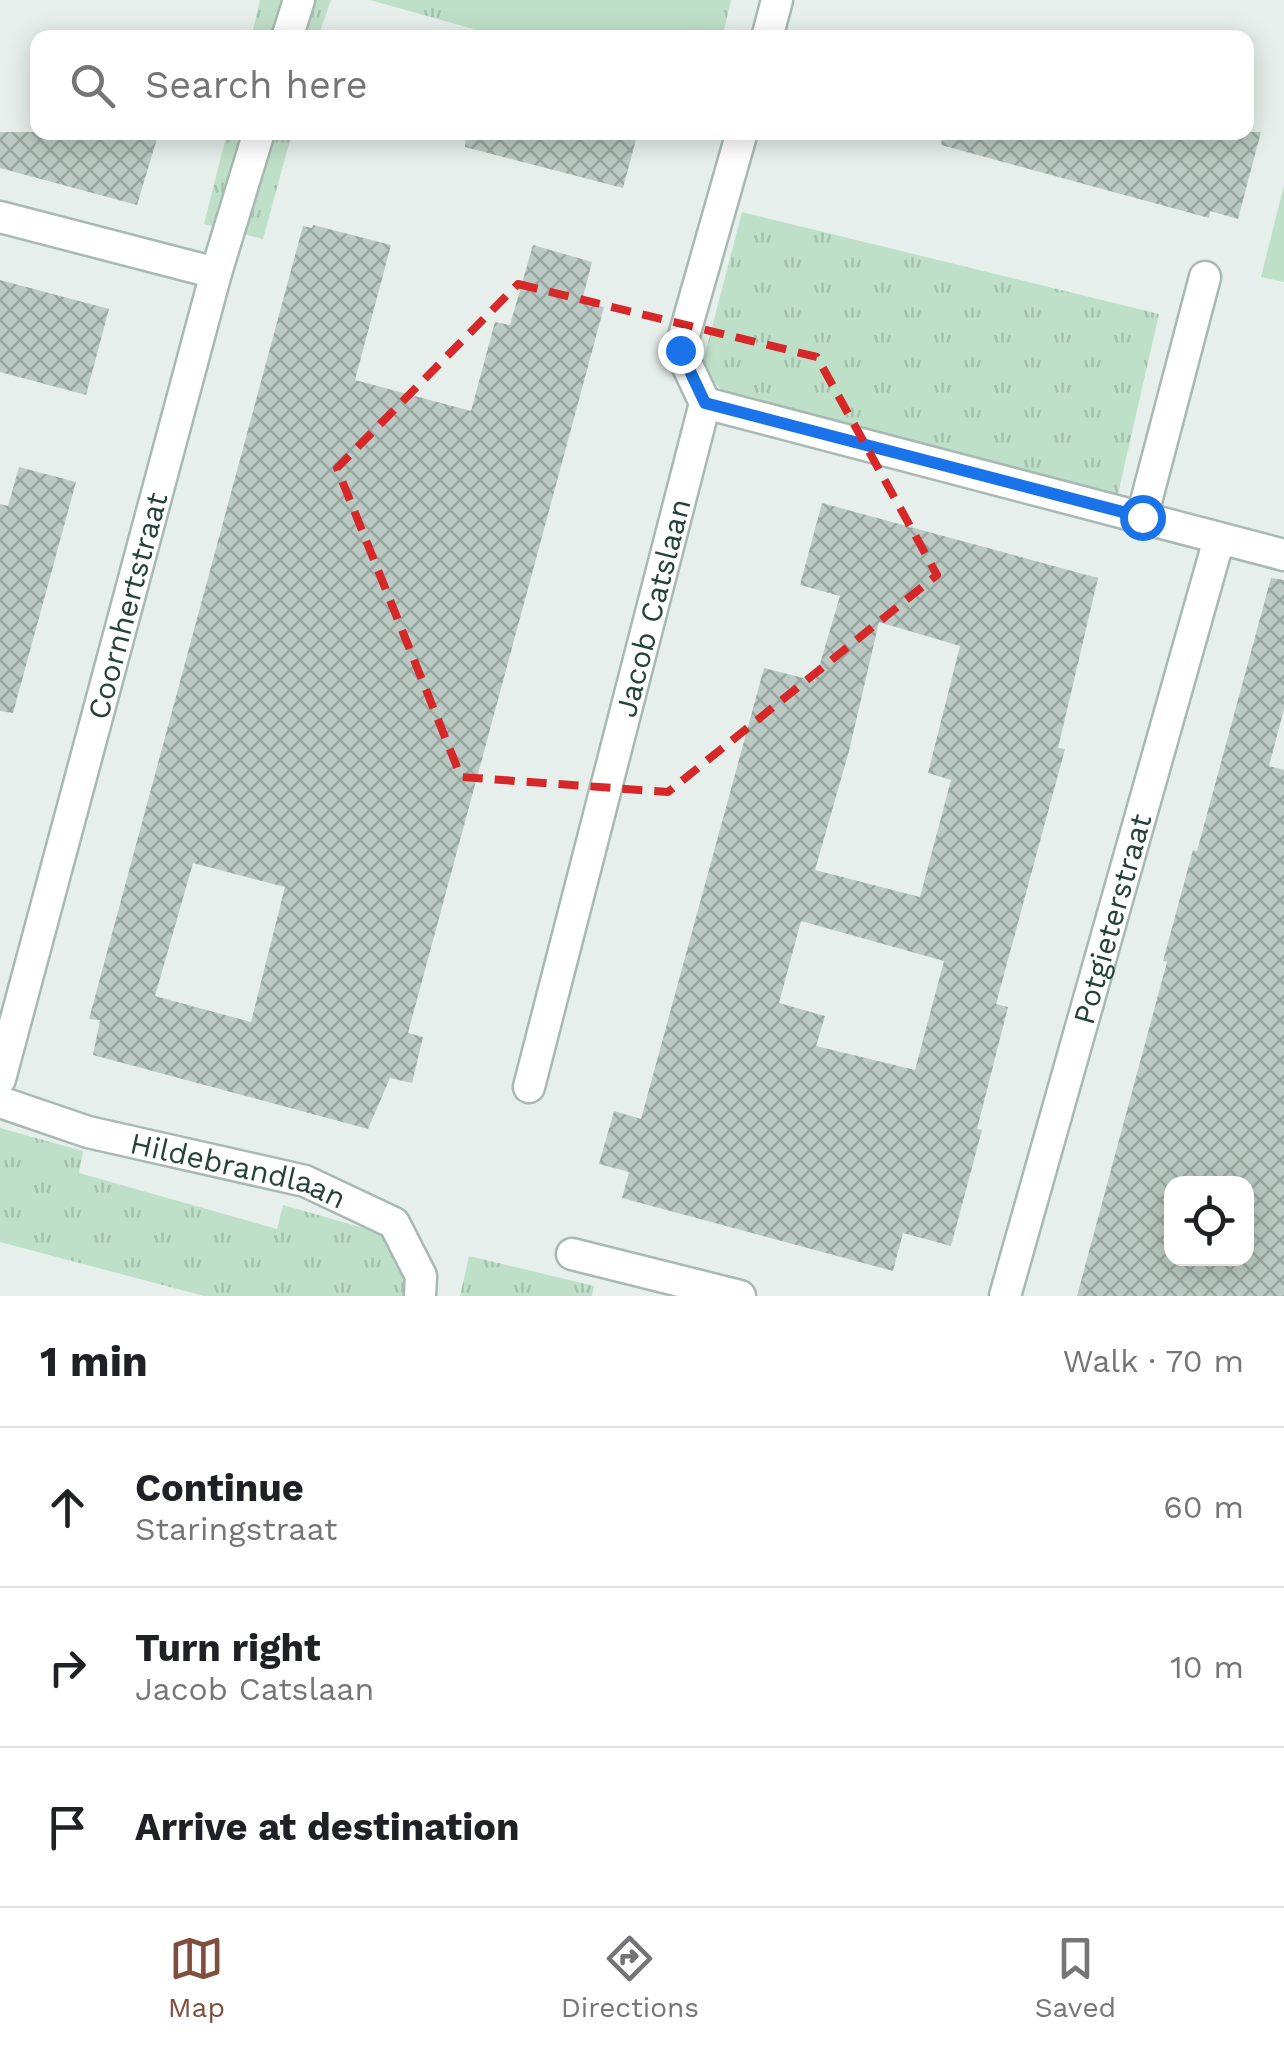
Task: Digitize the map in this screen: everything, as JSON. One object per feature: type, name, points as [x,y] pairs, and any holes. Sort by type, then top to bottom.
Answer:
[{"type":"street","points":[[289,30],[298,0]]},
{"type":"street","points":[[769,30],[776,0]]},
{"type":"street","name":"Coornhertstraat","points":[[0,1079],[216,273],[257,140]]},
{"type":"street","points":[[740,140],[680,350],[705,403],[1284,556]]},
{"type":"street","points":[[0,216],[216,273]]},
{"type":"street","points":[[1142,517],[1205,278]]},
{"type":"street","name":"Jacob Catslaan","points":[[529,1087],[705,403]]},
{"type":"street","name":"Potgieterstraat","points":[[1005,1296],[1219,538]]},
{"type":"street","name":"Hildebrandlaan","points":[[0,1102],[88,1132],[305,1182],[394,1223],[422,1276],[420,1296]]},
{"type":"street","points":[[572,1254],[740,1296]]},
{"type":"highlighted area","points":[[518,284],[817,357],[937,575],[668,792],[461,777],[337,468]]},
{"type":"green space","points":[[260,0],[331,0],[320,30],[253,30]]},
{"type":"green space","points":[[370,0],[731,0],[724,30],[477,30]]},
{"type":"green space","points":[[402,0],[695,0],[690,30],[515,30]]},
{"type":"green space","points":[[225,140],[290,140],[263,239],[204,224]]},
{"type":"green space","points":[[1284,185],[1284,282],[1261,277]]},
{"type":"green space","points":[[742,212],[1159,314],[1118,494],[722,390],[708,376],[704,358]]},
{"type":"green space","points":[[0,1128],[83,1151],[79,1173],[277,1229],[283,1205],[406,1240],[415,1296],[204,1296],[0,1242]]},
{"type":"green space","points":[[469,1256],[594,1286],[592,1296],[460,1296]]},
{"type":"building","points":[[0,132],[30,132],[30,140],[157,140],[137,205],[0,168]]},
{"type":"building","points":[[1254,132],[1261,132],[1238,219],[1210,211],[1209,218],[941,145],[942,140],[1254,140]]},
{"type":"building","points":[[465,140],[636,140],[623,188],[465,147]]},
{"type":"building","points":[[313,225],[391,245],[355,380],[471,411],[495,322],[510,325],[533,245],[592,262],[582,301],[604,307],[408,1033],[423,1037],[412,1083],[390,1078],[368,1129],[93,1055],[100,1020],[89,1019],[303,226]],"holes":[[[193,863],[285,887],[251,1022],[155,996]]]},
{"type":"building","points":[[0,280],[109,309],[86,395],[0,372]]},
{"type":"building","points":[[19,467],[76,482],[13,713],[0,711],[0,504],[8,506]]},
{"type":"building","points":[[822,503],[1098,578],[1058,748],[1065,749],[996,1004],[1008,1007],[977,1129],[982,1130],[951,1246],[903,1233],[893,1271],[622,1198],[629,1172],[599,1164],[614,1111],[641,1119],[764,668],[815,681],[840,596],[800,585]],"holes":[[[879,622],[960,646],[928,773],[951,780],[920,897],[815,870],[849,751]],[[801,921],[944,961],[915,1070],[816,1046],[825,1016],[779,1003]]]},
{"type":"building","points":[[1271,578],[1284,580],[1284,709],[1269,766],[1284,770],[1284,1296],[1077,1296],[1167,962],[1163,961],[1193,850],[1197,851]]},
{"type":"route","points":[[680,350],[705,403],[1142,517]]}]
